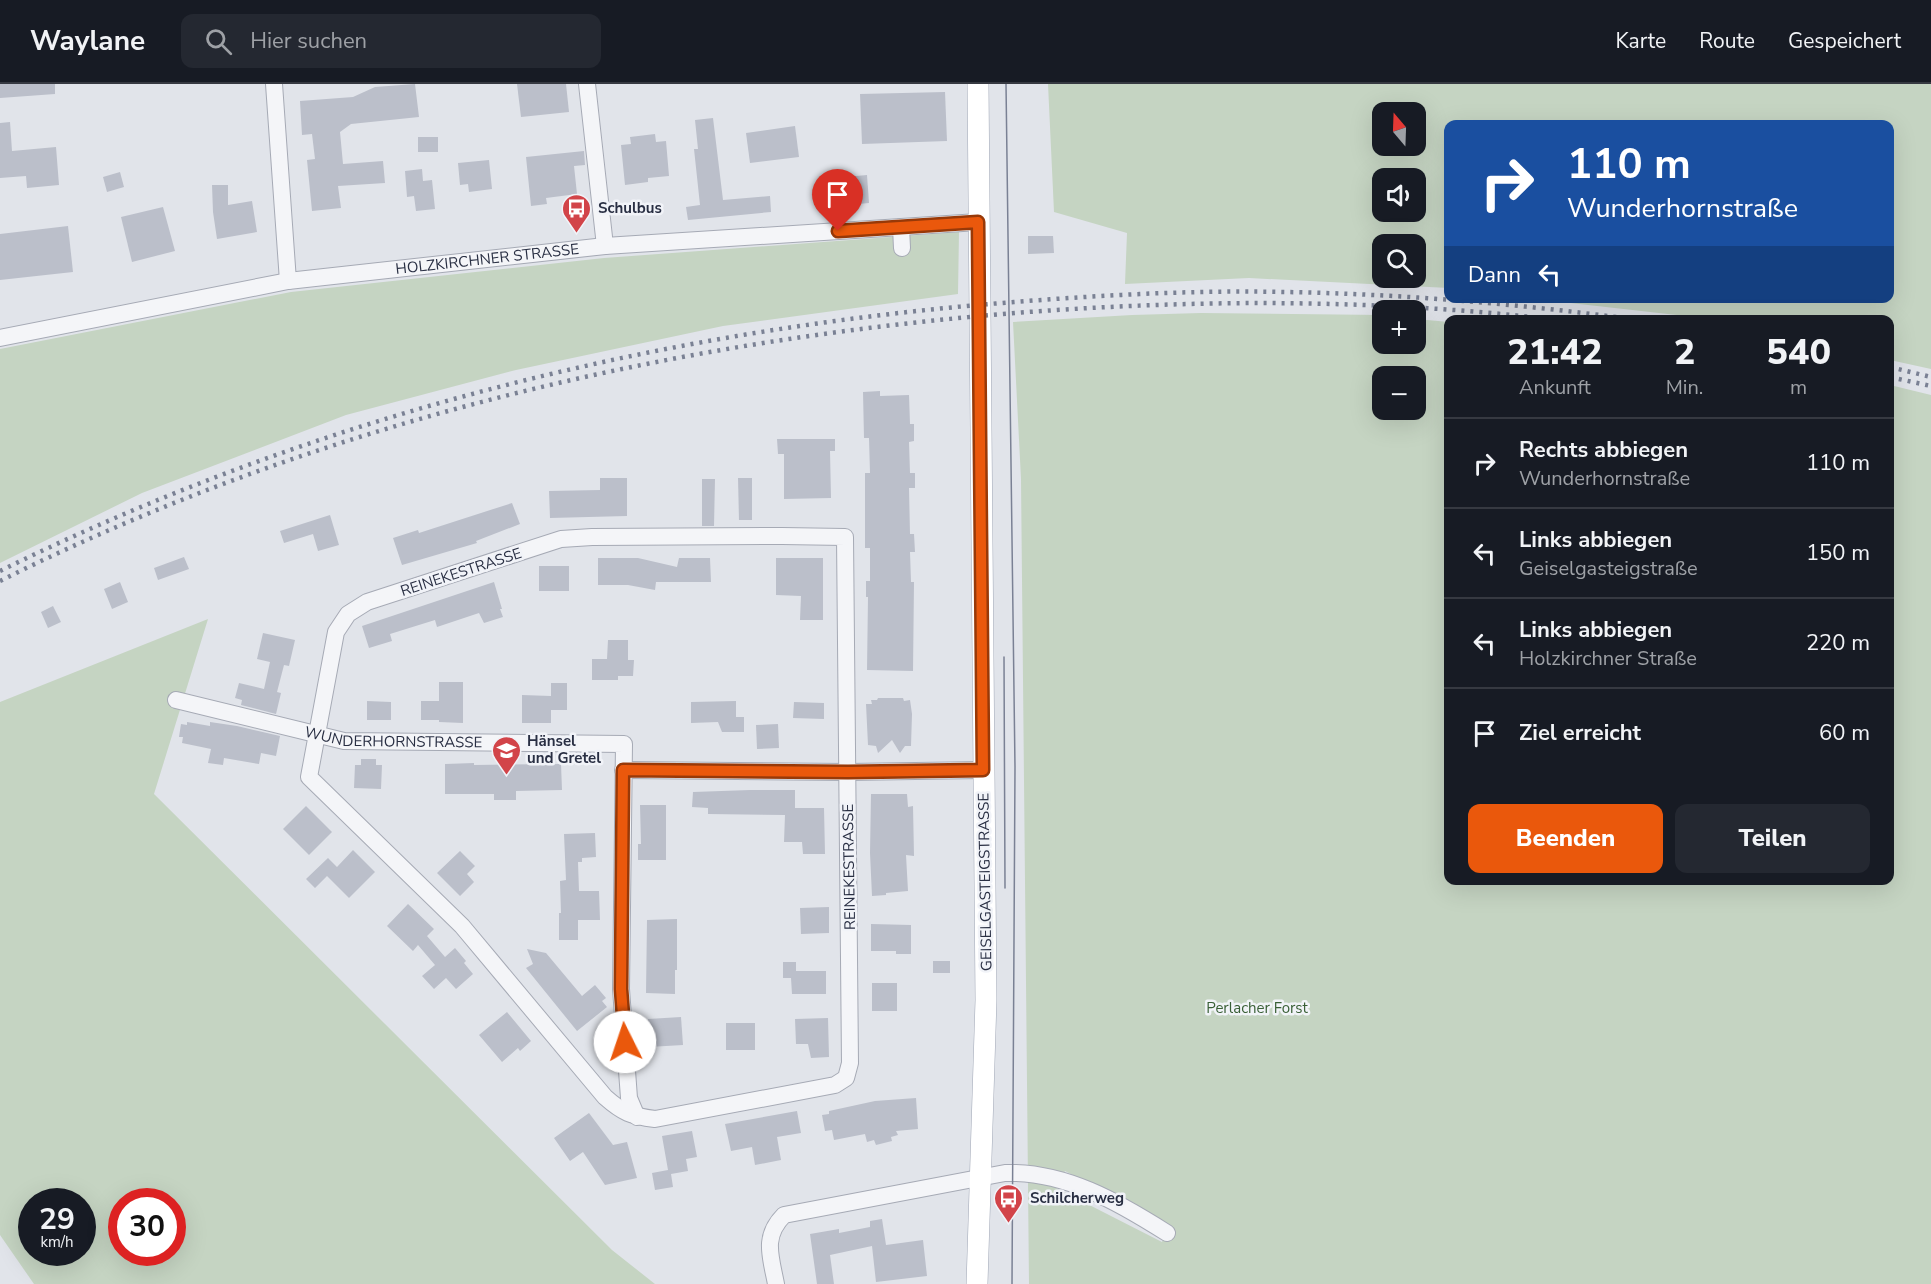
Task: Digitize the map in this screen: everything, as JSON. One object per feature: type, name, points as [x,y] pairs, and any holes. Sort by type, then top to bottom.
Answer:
[{"type":"main road","name":"GEISELGASTEIGSTRASSE","points":[[977,1284],[986,1000],[978,84]]},
{"type":"street","points":[[274,84],[288,281]]},
{"type":"street","points":[[588,84],[605,246]]},
{"type":"street","name":"HOLZKIRCHNER STRASSE","points":[[0,338],[288,281],[605,246],[978,222]]},
{"type":"street","points":[[901,227],[902,249]]},
{"type":"street","name":"REINEKESTRASSE","points":[[592,537],[845,537],[848,772],[851,1026],[850,1064],[846,1078],[835,1085],[655,1119],[638,1117],[620,1111],[605,1097],[462,926],[309,777],[336,632],[348,614],[367,602],[561,539],[592,537]]},
{"type":"street","name":"WUNDERHORNSTRASSE","points":[[176,700],[317,735],[357,742],[624,744],[623,770]]},
{"type":"street","points":[[638,1117],[629,1098],[621,989],[623,770],[848,772],[983,770]]},
{"type":"street","points":[[776,1284],[769,1246],[771,1233],[776,1223],[784,1215],[981,1177],[1025,1172],[1067,1182],[1097,1192],[1167,1233]]},
{"type":"green space","points":[[1048,84],[1931,84],[1931,369],[1894,361],[1894,315],[1677,315],[1570,303],[1894,303],[1894,120],[1444,120],[1444,288],[1426,287],[1426,234],[1372,234],[1372,284],[1249,278],[1125,284],[1127,233],[1054,212]]},
{"type":"green space","points":[[959,232],[958,294],[723,326],[516,370],[346,415],[142,493],[0,563],[0,349],[291,292],[604,258]]},
{"type":"green space","name":"Perlacher Forst","points":[[1201,313],[1372,315],[1372,354],[1426,354],[1426,320],[1444,322],[1444,885],[1894,885],[1894,386],[1931,395],[1931,1284],[1029,1284],[1021,479],[1013,322]],"holes":[[[1065,1171],[1170,1225],[1162,1242],[1056,1188]]]},
{"type":"green space","points":[[208,619],[154,794],[612,1250],[655,1284],[34,1284],[22,1266],[96,1266],[96,1188],[18,1188],[18,1261],[0,1235],[0,702]]},
{"type":"building","points":[[0,84],[55,84],[55,94],[0,98]]},
{"type":"building","points":[[415,84],[419,117],[351,124],[340,132],[343,164],[383,161],[385,183],[338,186],[341,208],[312,211],[307,160],[315,159],[312,134],[302,135],[300,101],[353,97],[375,87]]},
{"type":"building","points":[[517,84],[566,84],[569,112],[521,117]]},
{"type":"building","points":[[945,92],[947,141],[862,144],[860,94]]},
{"type":"building","points":[[713,118],[723,200],[770,196],[771,212],[688,220],[686,207],[700,205],[694,149],[698,149],[695,120]]},
{"type":"building","points":[[10,122],[12,151],[56,147],[59,185],[27,188],[26,176],[0,178],[0,123]]},
{"type":"building","points":[[795,126],[799,157],[750,163],[746,133]]},
{"type":"building","points":[[655,134],[656,142],[666,141],[669,176],[648,178],[648,182],[625,185],[621,145],[631,144],[630,137]]},
{"type":"building","points":[[418,137],[438,137],[438,152],[418,152]]},
{"type":"building","points":[[584,151],[585,165],[574,166],[577,194],[546,198],[547,204],[531,206],[526,157]]},
{"type":"building","points":[[489,160],[492,189],[469,192],[468,184],[460,185],[458,163]]},
{"type":"building","points":[[422,169],[423,181],[432,180],[435,209],[416,211],[414,196],[407,197],[405,171]]},
{"type":"building","points":[[120,172],[124,187],[107,192],[103,177]]},
{"type":"building","points":[[867,175],[869,203],[848,205],[845,177]]},
{"type":"building","points":[[212,185],[228,185],[228,205],[252,201],[257,232],[217,239]]},
{"type":"building","points":[[163,207],[175,251],[132,262],[121,217]]},
{"type":"building","points":[[68,226],[73,272],[0,280],[0,234]]},
{"type":"building","points":[[1028,236],[1053,236],[1054,253],[1028,254]]},
{"type":"building","points":[[880,391],[880,396],[909,395],[910,424],[914,424],[914,441],[909,442],[910,473],[915,473],[915,488],[909,488],[910,534],[914,534],[915,552],[910,552],[911,582],[914,582],[913,671],[867,670],[868,597],[866,597],[866,581],[870,581],[870,548],[865,548],[865,473],[870,473],[869,438],[864,438],[863,392]]},
{"type":"building","points":[[777,439],[835,439],[835,451],[830,451],[831,498],[784,499],[784,454],[778,454]]},
{"type":"building","points":[[600,478],[627,478],[627,516],[550,518],[549,491],[600,490]]},
{"type":"building","points":[[738,478],[752,478],[752,520],[739,520]]},
{"type":"building","points":[[702,479],[715,479],[714,526],[702,526]]},
{"type":"building","points":[[512,503],[520,524],[476,541],[477,543],[402,565],[393,538],[418,530],[419,533]]},
{"type":"building","points":[[330,515],[339,545],[318,551],[313,534],[284,543],[280,531]]},
{"type":"building","points":[[184,557],[189,569],[158,580],[154,568]]},
{"type":"building","points":[[598,558],[638,558],[677,567],[679,558],[710,558],[711,582],[656,582],[655,590],[628,585],[598,585]]},
{"type":"building","points":[[776,558],[823,558],[823,620],[800,620],[801,596],[776,595]]},
{"type":"building","points":[[539,566],[569,566],[569,591],[539,591]]},
{"type":"building","points":[[120,582],[128,602],[112,609],[104,589]]},
{"type":"building","points":[[494,582],[503,617],[484,623],[479,613],[437,627],[435,620],[390,634],[392,641],[369,648],[362,626]]},
{"type":"building","points":[[53,606],[61,622],[48,628],[41,612]]},
{"type":"building","points":[[263,633],[295,640],[289,666],[284,665],[277,692],[281,693],[276,714],[241,705],[242,700],[235,698],[239,683],[264,689],[270,662],[257,659]]},
{"type":"building","points":[[608,640],[628,640],[628,660],[634,660],[633,676],[618,676],[618,680],[592,680],[592,659],[607,659]]},
{"type":"building","points":[[439,682],[463,682],[463,723],[421,720],[421,701],[439,701]]},
{"type":"building","points":[[551,683],[567,683],[567,710],[551,710],[551,723],[522,723],[522,695],[551,696]]},
{"type":"building","points":[[878,698],[910,700],[911,746],[905,746],[900,753],[892,740],[878,753],[876,746],[868,745],[866,704],[872,704],[871,700]]},
{"type":"building","points":[[367,701],[391,702],[391,720],[367,720]]},
{"type":"building","points":[[736,701],[736,717],[744,717],[744,732],[722,732],[718,722],[691,723],[691,702]]},
{"type":"building","points":[[794,702],[824,703],[824,719],[793,718]]},
{"type":"building","points":[[187,722],[210,726],[210,722],[237,726],[280,736],[276,756],[261,753],[259,764],[224,758],[223,765],[208,763],[211,749],[182,743],[183,737],[179,737],[181,724],[187,725]]},
{"type":"building","points":[[778,724],[779,748],[757,749],[756,725]]},
{"type":"building","points":[[361,759],[376,759],[376,765],[382,765],[381,789],[354,788],[355,765],[361,765]]},
{"type":"building","points":[[474,763],[474,765],[561,764],[562,790],[516,791],[516,800],[494,800],[494,794],[445,794],[445,764]]},
{"type":"building","points":[[795,790],[795,808],[824,808],[825,854],[803,854],[802,842],[784,842],[785,815],[708,814],[708,808],[692,807],[693,792]]},
{"type":"building","points":[[871,794],[907,794],[908,807],[913,806],[914,856],[906,855],[908,891],[872,896]]},
{"type":"building","points":[[640,805],[666,805],[666,860],[638,860],[638,844],[641,844]]},
{"type":"building","points":[[306,806],[332,832],[309,855],[283,829]]},
{"type":"building","points":[[595,833],[596,857],[582,858],[582,862],[578,862],[579,891],[599,891],[600,920],[578,920],[578,940],[559,940],[560,881],[566,880],[564,834]]},
{"type":"building","points":[[353,850],[375,872],[349,898],[327,876],[315,888],[306,879],[328,858],[337,867]]},
{"type":"building","points":[[460,851],[475,866],[467,874],[474,882],[460,896],[437,873]]},
{"type":"building","points":[[408,904],[434,929],[427,936],[445,957],[455,948],[466,961],[464,963],[473,974],[456,989],[446,978],[434,989],[422,976],[435,965],[418,945],[413,951],[387,926]]},
{"type":"building","points":[[829,907],[829,933],[801,934],[800,908]]},
{"type":"building","points":[[677,919],[675,994],[646,993],[647,920]]},
{"type":"building","points":[[871,924],[911,925],[911,954],[896,954],[896,951],[871,951]]},
{"type":"building","points":[[527,949],[546,953],[582,996],[595,985],[606,998],[602,1001],[607,1007],[577,1031],[526,968],[533,964]]},
{"type":"building","points":[[933,961],[950,961],[950,973],[933,973]]},
{"type":"building","points":[[783,962],[796,962],[796,971],[826,971],[826,994],[792,994],[791,978],[783,978]]},
{"type":"building","points":[[872,983],[897,983],[897,1011],[872,1011]]},
{"type":"building","points":[[507,1012],[531,1041],[520,1051],[518,1048],[502,1062],[479,1035]]},
{"type":"building","points":[[681,1017],[683,1045],[649,1047],[648,1019]]},
{"type":"building","points":[[828,1018],[829,1057],[811,1058],[808,1044],[796,1044],[795,1019]]},
{"type":"building","points":[[726,1023],[755,1023],[755,1050],[726,1050]]},
{"type":"building","points":[[916,1098],[918,1129],[896,1131],[898,1135],[891,1137],[892,1141],[876,1145],[874,1140],[867,1142],[865,1134],[834,1140],[832,1130],[825,1131],[822,1115],[829,1114],[829,1111],[875,1101]]},
{"type":"building","points":[[797,1111],[801,1133],[777,1137],[781,1160],[755,1165],[752,1147],[731,1151],[725,1124]]},
{"type":"building","points":[[589,1113],[613,1145],[627,1142],[637,1178],[605,1185],[583,1152],[570,1161],[554,1138]]},
{"type":"building","points":[[692,1131],[697,1157],[686,1159],[688,1171],[671,1174],[673,1187],[655,1190],[652,1173],[668,1170],[662,1136]]},
{"type":"building","points":[[882,1219],[886,1245],[923,1240],[927,1276],[876,1282],[872,1246],[830,1255],[834,1284],[817,1284],[810,1234],[839,1229],[839,1233],[870,1227],[870,1221]]},
{"type":"tram line","points":[[1006,84],[1015,767],[1012,1284]]},
{"type":"tram line","points":[[1004,657],[1005,888]]},
{"type":"railway","points":[[0,571],[120,516],[243,467],[368,424],[494,388],[622,358],[752,333],[883,315],[1115,295],[1183,292],[1329,293],[1444,300]]},
{"type":"railway","points":[[0,581],[121,525],[245,476],[372,433],[501,397],[631,367],[763,343],[895,325],[1028,312],[1161,305],[1293,303],[1425,308],[1511,315]]},
{"type":"railway","points":[[1481,303],[1598,315]]},
{"type":"railway","points":[[1894,368],[1931,377]]},
{"type":"railway","points":[[1894,378],[1931,386]]},
{"type":"place","name":"Schulbus","points":[[577,234]]},
{"type":"place","name":"Hänsel und Gretel","points":[[506,776]]},
{"type":"place","name":"Schilcherweg","points":[[1009,1224]]},
{"type":"route","points":[[625,1042],[621,989],[623,770],[848,772],[983,770],[978,222],[838,231]]}]
